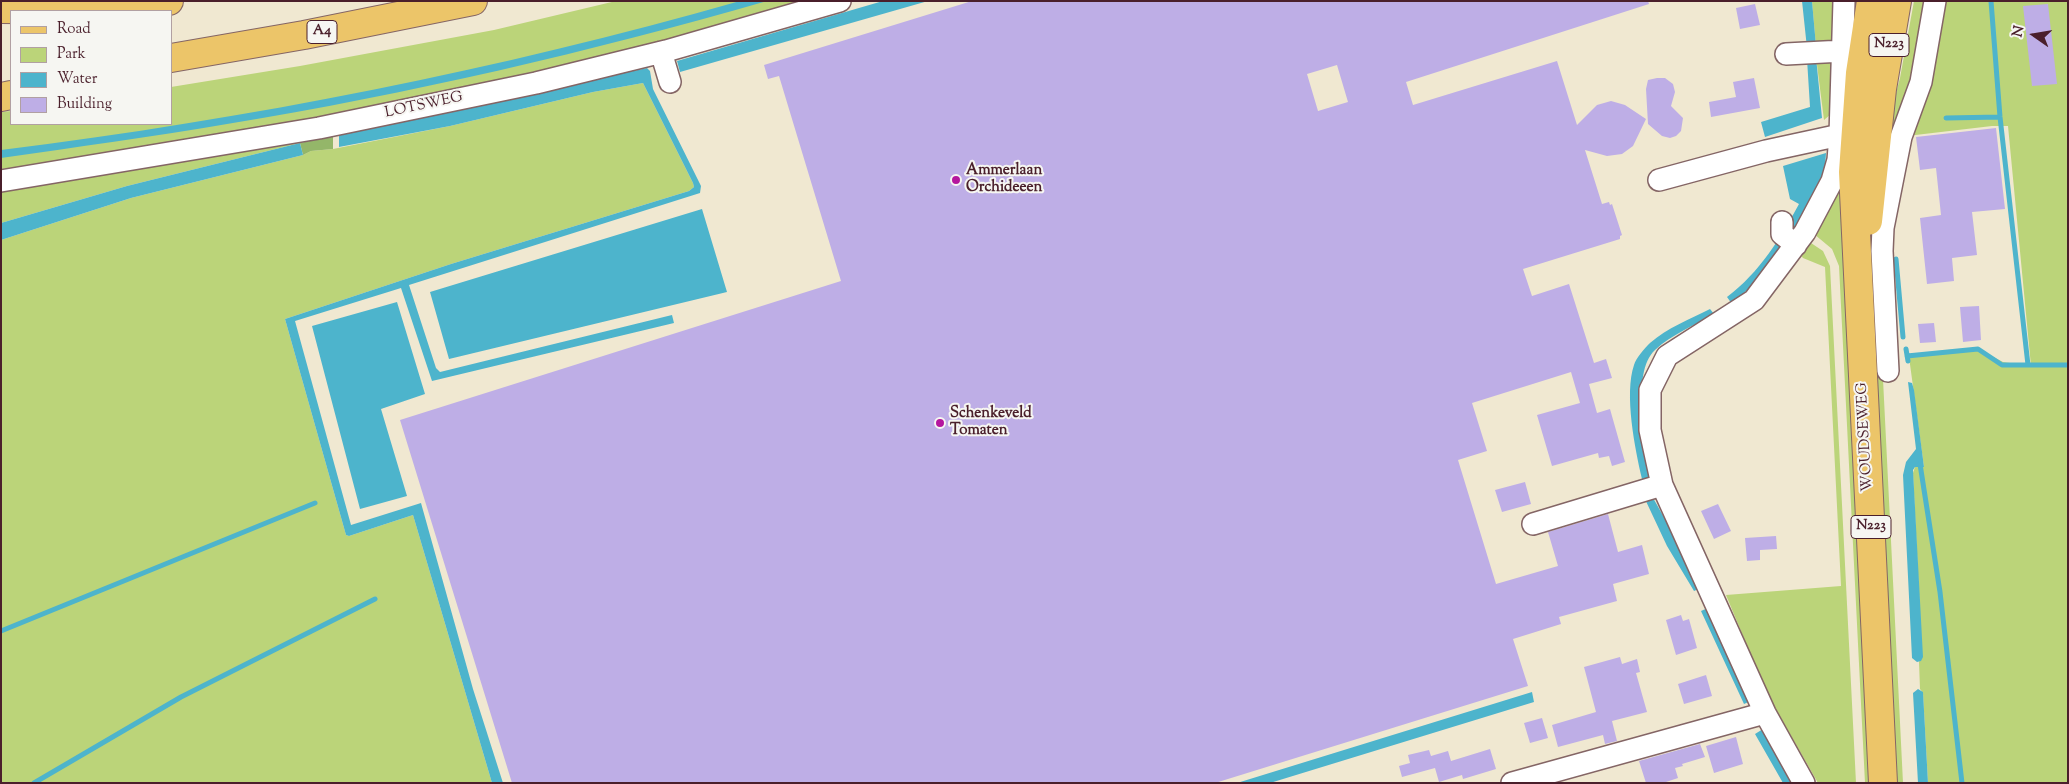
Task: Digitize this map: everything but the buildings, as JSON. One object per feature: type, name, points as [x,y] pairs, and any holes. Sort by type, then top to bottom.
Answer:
[{"type":"main road","points":[[121,10],[169,1]]},
{"type":"main road","name":"A4","points":[[172,58],[304,35],[473,1]]},
{"type":"main road","name":"WOUDSEWEG","points":[[1871,1],[1860,73],[1854,131],[1854,219],[1883,783]]},
{"type":"main road","name":"WOUDSEWEG","points":[[1858,271],[1867,229],[1882,89],[1897,1]]},
{"type":"main road","points":[[1,9],[58,10]]},
{"type":"street","name":"LOTSWEG","points":[[1,181],[187,151],[357,120],[536,83],[661,52],[840,1]]},
{"type":"street","points":[[1804,783],[1765,713],[1662,485],[1650,430],[1650,390],[1667,356],[1754,300],[1787,235],[1805,232],[1832,180],[1838,160],[1840,135],[1844,1]]},
{"type":"street","name":"WOUDSEWEG","points":[[1888,371],[1882,251],[1883,228],[1901,137],[1921,82],[1935,1]]},
{"type":"street","points":[[1786,54],[1843,51]]},
{"type":"street","points":[[661,52],[670,82]]},
{"type":"street","points":[[1659,180],[1766,151],[1840,135]]},
{"type":"street","points":[[1533,524],[1662,485]]},
{"type":"street","points":[[1512,783],[1765,713]]},
{"type":"green space","points":[[616,1],[811,1],[674,40],[500,83],[355,113],[85,158],[1,169],[1,112],[10,111],[10,125],[172,125],[172,87],[300,66],[494,30]]},
{"type":"green space","points":[[1812,1],[1838,1],[1833,41],[1816,46]]},
{"type":"green space","points":[[1849,1],[1864,1],[1874,783],[1865,783],[1839,266],[1832,249],[1814,234],[1824,204]]},
{"type":"green space","points":[[1914,1],[1929,1],[1921,51],[1897,124],[1883,379],[1903,783],[1894,783],[1869,254],[1870,228],[1883,142],[1900,78]]},
{"type":"green space","points":[[1942,1],[2068,1],[2068,783],[1928,783],[1923,693],[1920,689],[1919,662],[1922,654],[1913,473],[1915,467],[1924,467],[1909,357],[1949,350],[1969,349],[1982,351],[2003,362],[2031,366],[2008,126],[1992,126],[1907,136]]},
{"type":"green space","points":[[1816,57],[1833,60],[1831,114],[1824,120]]},
{"type":"green space","points":[[643,83],[693,183],[694,187],[689,191],[451,264],[285,319],[346,535],[349,536],[413,515],[492,783],[1,783],[1,240],[131,198],[303,155],[311,151],[333,149],[450,126],[593,92]]},
{"type":"green space","points":[[333,136],[333,149],[311,151],[303,155],[300,143]]},
{"type":"green space","points":[[295,138],[300,143],[127,186],[1,223],[1,185]]},
{"type":"green space","points":[[1808,241],[1823,251],[1830,266],[1856,783],[1818,783],[1767,694],[1726,595],[1841,586],[1825,267],[1803,258],[1797,251]]},
{"type":"water","points":[[740,1],[767,1],[634,38],[499,70],[363,99],[199,129],[1,158],[1,150],[187,123],[373,90],[557,49]]},
{"type":"water","points":[[883,1],[928,1],[680,72],[677,61]]},
{"type":"water","points":[[1802,1],[1812,1],[1816,46],[1807,48]]},
{"type":"water","points":[[1816,57],[1822,118],[1765,137],[1761,122],[1810,107],[1807,59]]},
{"type":"water","points":[[647,68],[650,71],[653,89],[701,186],[700,193],[409,285],[436,368],[440,372],[672,315],[674,323],[432,381],[401,288],[295,321],[351,525],[421,503],[473,689],[503,783],[492,783],[413,515],[349,536],[346,535],[285,319],[451,264],[689,191],[694,187],[693,183],[643,83],[593,92],[450,126],[339,147],[339,135]]},
{"type":"water","points":[[300,143],[303,155],[131,198],[1,240],[1,223],[127,186]]},
{"type":"water","points":[[1826,153],[1825,168],[1812,203],[1758,280],[1732,304],[1727,297],[1750,277],[1759,266],[1799,204],[1790,199],[1783,166]]},
{"type":"water","points":[[702,209],[727,292],[449,359],[430,292]]},
{"type":"water","points":[[397,302],[425,394],[381,409],[407,496],[360,509],[312,326]]},
{"type":"water","points":[[1710,309],[1714,314],[1668,340],[1655,350],[1647,361],[1643,375],[1642,410],[1651,477],[1642,479],[1630,406],[1631,377],[1635,362],[1650,343],[1664,333]]},
{"type":"water","points":[[1908,382],[1912,383],[1914,390],[1924,467],[1915,467],[1913,470],[1923,657],[1921,661],[1917,662],[1912,658],[1903,475],[1906,462],[1916,449]]},
{"type":"water","points":[[1652,496],[1703,587],[1694,591],[1667,546],[1644,497]]},
{"type":"water","points":[[1710,607],[1753,700],[1744,704],[1701,611]]},
{"type":"water","points":[[1918,689],[1923,692],[1928,783],[1918,783],[1913,693]]},
{"type":"water","points":[[1532,692],[1534,702],[1270,783],[1237,783]]},
{"type":"water","points":[[1763,729],[1793,783],[1783,783],[1755,734]]},
{"type":"waterway","points":[[1991,1],[2000,117],[2028,365]]},
{"type":"waterway","points":[[1946,118],[2000,117]]},
{"type":"waterway","points":[[1896,259],[1903,337]]},
{"type":"waterway","points":[[1906,349],[1908,361]]},
{"type":"waterway","points":[[1907,356],[1978,349],[2002,365],[2068,365]]},
{"type":"waterway","points":[[1920,464],[1940,592],[1962,783]]},
{"type":"waterway","points":[[1,631],[315,503]]},
{"type":"waterway","points":[[34,783],[181,697],[375,599]]},
{"type":"place","name":"Ammerlaan Orchideeen","points":[[956,180]]},
{"type":"place","name":"Schenkeveld Tomaten","points":[[940,423]]}]
